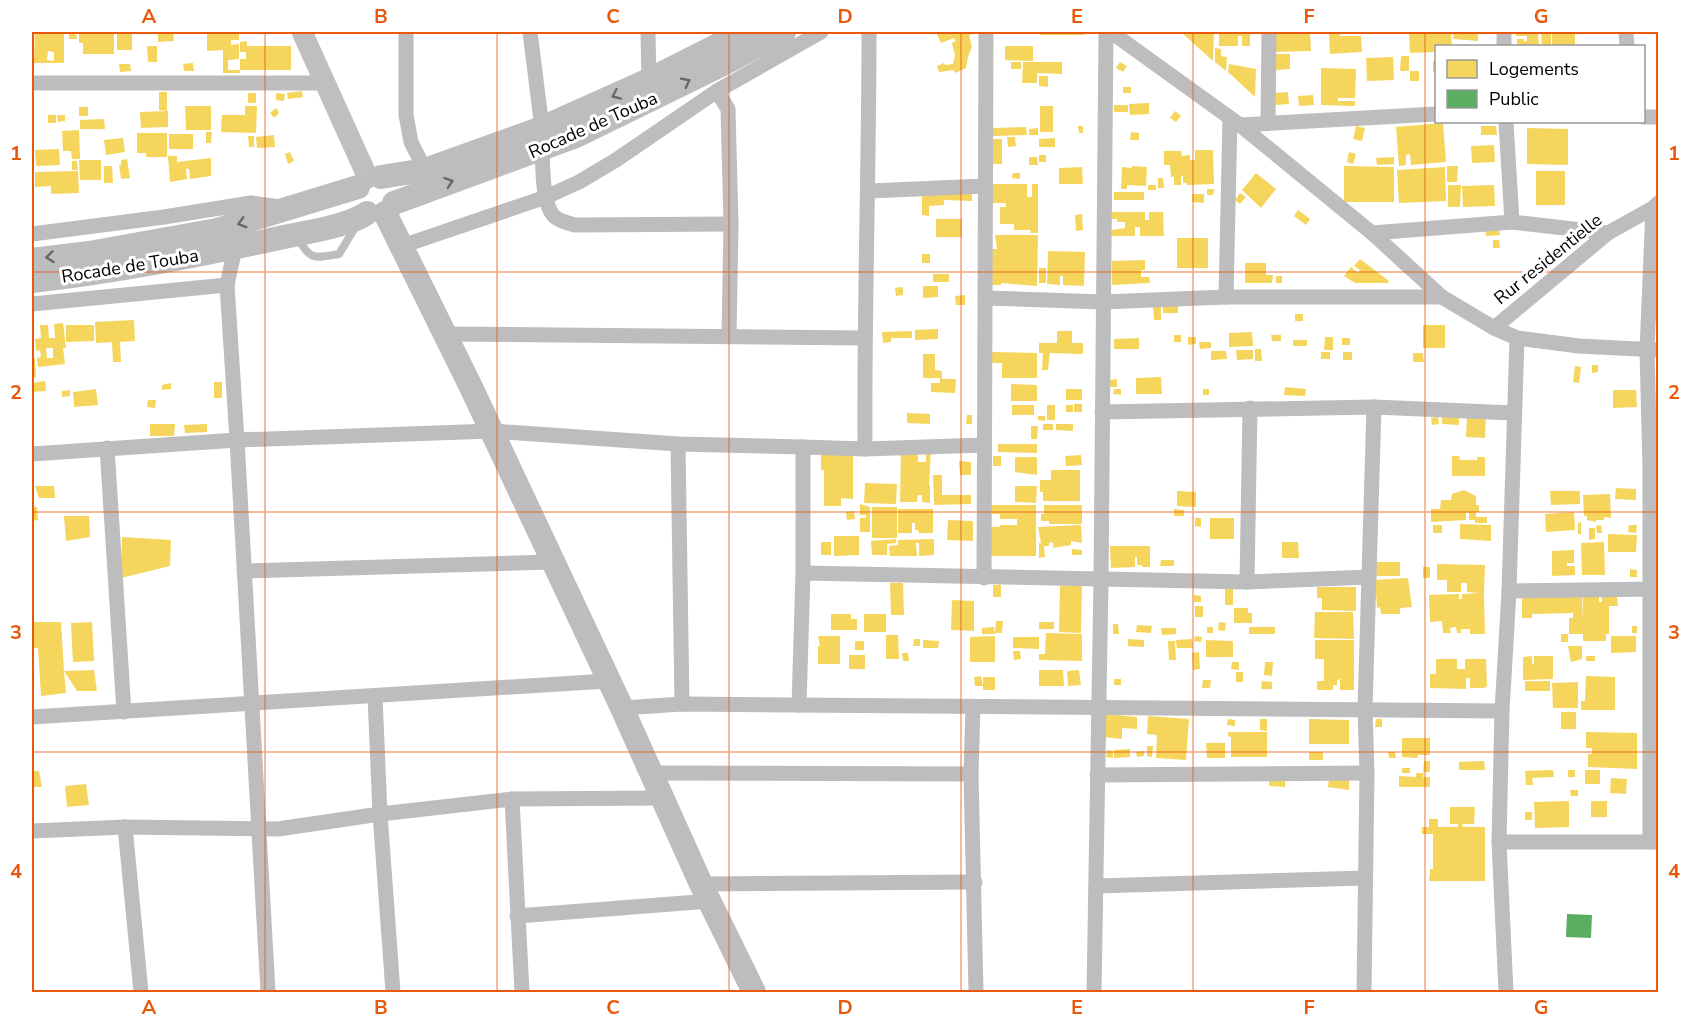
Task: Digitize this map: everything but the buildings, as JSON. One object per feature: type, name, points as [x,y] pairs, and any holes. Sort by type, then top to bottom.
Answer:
[{"type":"main road","points":[[302,32],[369,180]]},
{"type":"main road","name":"Rocade de Touba","points":[[32,281],[235,248],[296,234],[377,211],[542,139],[649,80],[744,32]]},
{"type":"main road","name":"Rocade de Touba","points":[[32,260],[89,253],[217,230],[292,209],[369,180],[425,170],[542,139],[630,110],[784,32]]},
{"type":"main road","points":[[369,180],[392,184],[395,196],[377,211]]},
{"type":"main road","points":[[369,180],[356,194],[357,202],[377,211],[402,246],[492,431],[652,773],[705,893],[754,993]]},
{"type":"street","points":[[406,32],[406,115],[411,142],[425,170]]},
{"type":"street","points":[[530,32],[546,197],[554,216],[574,225],[731,224]]},
{"type":"street","points":[[648,32],[649,80]]},
{"type":"street","points":[[402,246],[546,197],[596,173],[717,91],[821,32]]},
{"type":"street","points":[[865,449],[864,338],[869,191],[869,32]]},
{"type":"street","points":[[984,578],[986,32]]},
{"type":"street","points":[[1094,993],[1101,580],[1106,32]]},
{"type":"street","points":[[1112,32],[1235,121],[1372,233],[1442,297],[1494,328],[1517,338],[1579,346],[1653,351]]},
{"type":"street","points":[[1269,32],[1269,123]]},
{"type":"street","points":[[32,83],[327,83]]},
{"type":"street","points":[[717,91],[728,109],[731,224],[729,336]]},
{"type":"street","points":[[1235,121],[1269,123],[1435,114]]},
{"type":"street","points":[[1226,297],[1235,121]]},
{"type":"street","points":[[1506,123],[1512,222]]},
{"type":"street","points":[[869,191],[985,186]]},
{"type":"street","points":[[32,234],[164,218],[251,203],[292,209]]},
{"type":"street","points":[[1499,842],[1654,842],[1653,351],[1656,206]]},
{"type":"street","name":"Rur residentielle","points":[[1494,328],[1608,233],[1656,206]]},
{"type":"street","points":[[1372,233],[1512,222],[1608,233]]},
{"type":"street","points":[[235,248],[226,285],[237,440],[268,993]]},
{"type":"street","points":[[32,304],[226,285]]},
{"type":"street","points":[[985,298],[1103,302],[1226,297],[1442,297]]},
{"type":"street","points":[[446,334],[864,338]]},
{"type":"street","points":[[1506,993],[1499,842],[1517,338]]},
{"type":"street","points":[[1102,412],[1374,407],[1514,413]]},
{"type":"street","points":[[1364,993],[1367,774],[1365,709],[1374,407]]},
{"type":"street","points":[[1247,582],[1250,408]]},
{"type":"street","points":[[32,454],[237,440],[492,431],[678,444],[865,449],[984,445]]},
{"type":"street","points":[[678,444],[682,704]]},
{"type":"street","points":[[799,705],[803,573],[803,447]]},
{"type":"street","points":[[107,448],[124,712]]},
{"type":"street","points":[[244,571],[552,562]]},
{"type":"street","points":[[803,573],[1247,582],[1369,577]]},
{"type":"street","points":[[1509,591],[1654,588]]},
{"type":"street","points":[[32,717],[608,681]]},
{"type":"street","points":[[375,696],[380,814],[393,993]]},
{"type":"street","points":[[622,708],[682,704],[1502,711]]},
{"type":"street","points":[[973,707],[971,774],[976,993]]},
{"type":"street","points":[[652,773],[971,774]]},
{"type":"street","points":[[1097,775],[1367,774]]},
{"type":"street","points":[[32,831],[124,827],[278,829],[380,814],[512,799],[663,798]]},
{"type":"street","points":[[512,799],[522,993]]},
{"type":"street","points":[[124,827],[141,993]]},
{"type":"street","points":[[1096,886],[1365,878]]},
{"type":"street","points":[[517,916],[705,893],[975,882]]}]
